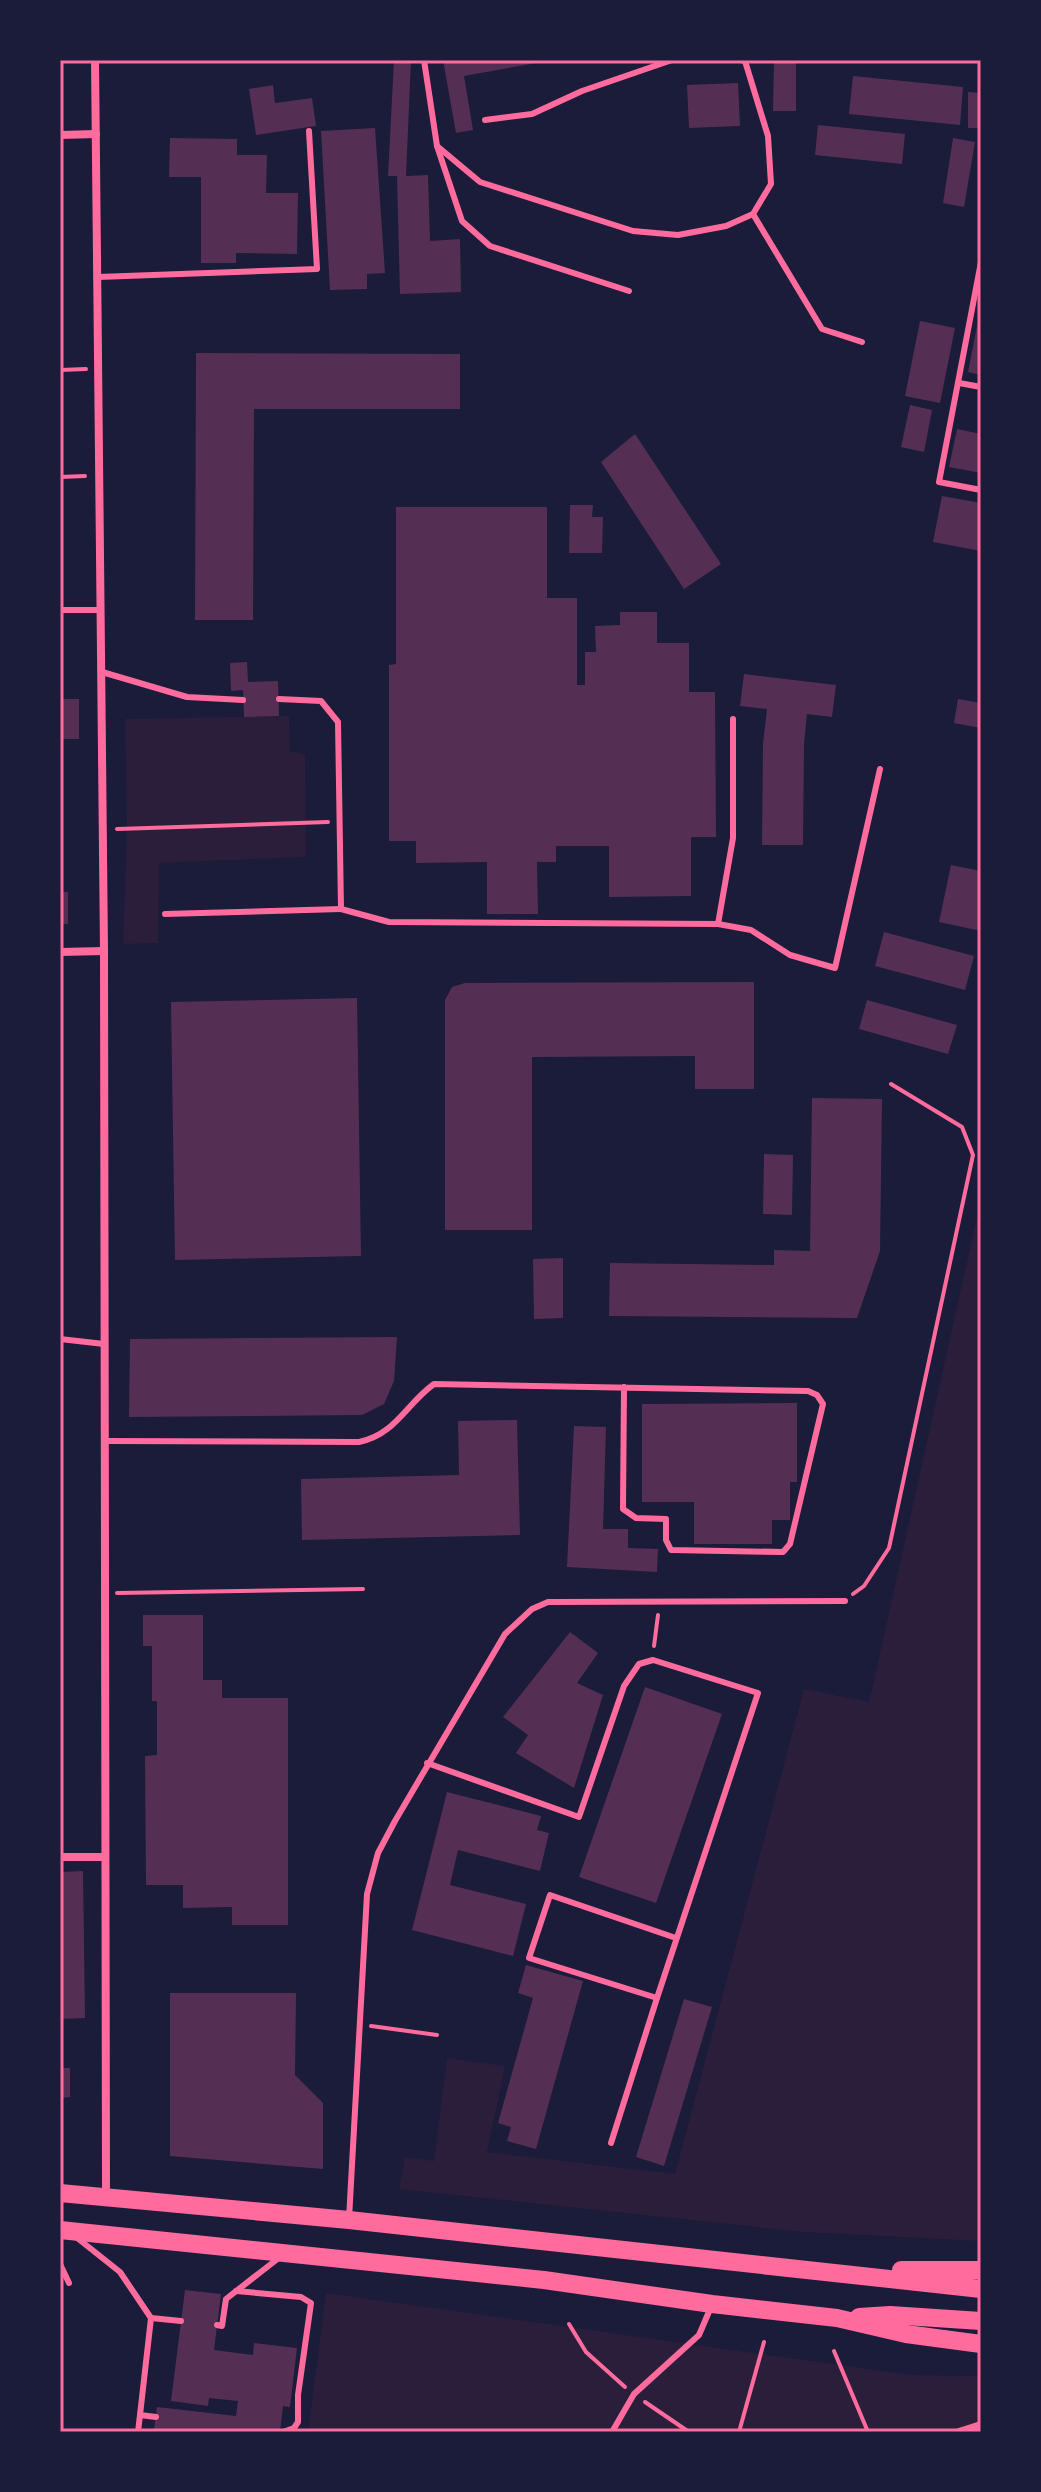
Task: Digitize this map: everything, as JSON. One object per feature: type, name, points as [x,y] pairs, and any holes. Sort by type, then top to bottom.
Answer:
[{"type":"main road","points":[[60,2193],[349,2220],[981,2289]]},
{"type":"main road","points":[[63,2230],[544,2280],[837,2318],[906,2334],[981,2344]]},
{"type":"main road","points":[[818,2270],[981,2270]]},
{"type":"main road","points":[[837,2318],[890,2315],[981,2321]]},
{"type":"street","points":[[95,60],[104,951],[106,2197]]},
{"type":"street","points":[[60,135],[96,134]]},
{"type":"street","points":[[60,952],[104,951]]},
{"type":"street","points":[[60,1857],[105,1857]]},
{"type":"street","points":[[959,2432],[981,2425]]},
{"type":"lane","points":[[424,60],[437,146],[462,221],[490,246],[629,291]]},
{"type":"lane","points":[[485,120],[532,114],[582,91],[672,60]]},
{"type":"lane","points":[[437,146],[480,182],[633,231],[678,235],[726,226],[753,214],[771,184],[768,136],[745,61],[741,60]]},
{"type":"lane","points":[[98,277],[317,269],[309,131]]},
{"type":"lane","points":[[753,214],[822,329],[862,342]]},
{"type":"lane","points":[[981,262],[939,482],[981,490]]},
{"type":"lane","points":[[972,310],[981,311]]},
{"type":"lane","points":[[959,383],[981,387]]},
{"type":"lane","points":[[60,610],[101,610]]},
{"type":"lane","points":[[102,672],[187,697],[243,700]]},
{"type":"lane","points":[[279,699],[321,701],[338,722],[341,909]]},
{"type":"lane","points":[[718,924],[733,838],[733,719]]},
{"type":"lane","points":[[165,914],[341,909],[389,922],[718,924],[751,930],[790,955],[835,968],[880,769]]},
{"type":"lane","points":[[60,1339],[104,1344]]},
{"type":"lane","points":[[105,1441],[359,1442],[376,1439],[400,1419],[418,1395],[434,1384],[624,1387],[808,1391],[817,1395],[823,1404],[790,1544],[783,1552],[671,1550],[666,1540],[666,1519],[636,1518],[623,1509],[624,1387]]},
{"type":"lane","points":[[349,2220],[367,1894],[374,1867],[389,1831],[427,1763],[505,1634],[532,1609],[548,1602],[845,1601]]},
{"type":"lane","points":[[427,1763],[579,1817],[624,1686],[639,1664],[653,1660],[758,1693],[611,2143]]},
{"type":"lane","points":[[657,1998],[529,1958],[550,1895],[676,1938]]},
{"type":"lane","points":[[63,2230],[120,2272],[151,2318],[138,2432]]},
{"type":"lane","points":[[217,2325],[222,2326],[226,2299],[286,2252]]},
{"type":"lane","points":[[60,2264],[69,2283]]},
{"type":"lane","points":[[236,2291],[301,2297],[311,2303],[298,2395],[300,2414],[298,2422],[286,2432]]},
{"type":"lane","points":[[612,2432],[634,2394],[699,2335],[712,2304]]},
{"type":"lane","points":[[151,2318],[181,2321]]},
{"type":"lane","points":[[140,2415],[156,2417]]},
{"type":"path","points":[[60,370],[99,369]]},
{"type":"path","points":[[60,477],[100,476]]},
{"type":"path","points":[[103,830],[339,821]]},
{"type":"path","points":[[845,1601],[864,1586],[889,1548],[973,1155],[962,1127],[891,1084]]},
{"type":"path","points":[[104,1593],[363,1589]]},
{"type":"path","points":[[653,1660],[659,1601]]},
{"type":"path","points":[[360,2025],[437,2035]]},
{"type":"path","points":[[739,2432],[764,2342]]},
{"type":"path","points":[[834,2351],[868,2432]]},
{"type":"shaded area","points":[[289,716],[290,751],[305,755],[306,857],[159,863],[158,943],[123,944],[127,829],[125,719]]},
{"type":"shaded area","points":[[981,1199],[981,2241],[803,2232],[399,2189],[405,2157],[434,2161],[447,2058],[505,2066],[487,2152],[675,2174],[804,1689],[869,1702]]},
{"type":"shaded area","points":[[326,2293],[911,2375],[981,2376],[981,2425],[959,2432],[308,2432]]},
{"type":"building","points":[[394,60],[411,60],[406,176],[428,175],[430,241],[460,239],[461,292],[400,294],[397,176],[388,176]]},
{"type":"building","points":[[443,60],[542,62],[464,76],[473,130],[456,133]]},
{"type":"building","points":[[774,63],[796,63],[796,111],[773,111]]},
{"type":"building","points":[[853,76],[963,87],[960,125],[849,114]]},
{"type":"building","points":[[738,83],[740,126],[689,128],[687,85]]},
{"type":"building","points":[[273,85],[275,103],[312,98],[316,126],[256,135],[249,89]]},
{"type":"building","points":[[968,92],[981,93],[981,128],[968,128]]},
{"type":"building","points":[[818,125],[905,134],[902,164],[815,155]]},
{"type":"building","points":[[375,128],[385,273],[367,274],[367,289],[330,290],[321,131]]},
{"type":"building","points":[[170,138],[237,139],[237,155],[267,155],[266,193],[298,193],[297,254],[236,253],[236,263],[201,263],[201,177],[169,177]]},
{"type":"building","points":[[953,138],[975,142],[964,207],[943,203]]},
{"type":"building","points":[[920,321],[955,328],[940,403],[905,396]]},
{"type":"building","points":[[978,321],[981,322],[981,375],[968,372]]},
{"type":"building","points":[[196,353],[460,354],[460,409],[254,409],[253,620],[195,620]]},
{"type":"building","points":[[910,405],[932,410],[924,452],[901,447]]},
{"type":"building","points":[[957,429],[981,434],[981,473],[949,467]]},
{"type":"building","points":[[635,434],[721,564],[684,589],[601,462]]},
{"type":"building","points":[[942,496],[981,503],[981,551],[933,542]]},
{"type":"building","points":[[570,505],[593,505],[592,517],[603,517],[602,553],[569,553]]},
{"type":"building","points":[[396,507],[547,507],[547,598],[577,598],[577,685],[585,685],[585,652],[596,652],[595,626],[620,625],[620,612],[657,612],[657,643],[689,643],[689,692],[715,692],[716,837],[691,837],[691,896],[609,897],[609,846],[556,846],[556,862],[537,862],[538,914],[487,914],[487,862],[416,863],[416,841],[389,841],[389,665],[396,664]]},
{"type":"building","points":[[247,662],[248,682],[278,681],[279,716],[244,717],[243,690],[231,691],[230,663]]},
{"type":"building","points":[[744,674],[836,685],[832,717],[807,714],[803,845],[762,845],[763,744],[767,709],[740,706]]},
{"type":"building","points":[[60,699],[79,699],[79,739],[60,739]]},
{"type":"building","points":[[958,699],[981,703],[981,728],[954,723]]},
{"type":"building","points":[[951,865],[981,871],[981,931],[939,922]]},
{"type":"building","points":[[60,892],[68,892],[68,924],[60,924]]},
{"type":"building","points":[[884,932],[974,956],[965,990],[875,966]]},
{"type":"building","points":[[754,982],[754,1089],[695,1089],[695,1056],[532,1057],[532,1230],[445,1230],[445,1000],[452,987],[465,983]]},
{"type":"building","points":[[357,998],[361,1256],[175,1260],[171,1002]]},
{"type":"building","points":[[867,1000],[957,1025],[948,1054],[859,1029]]},
{"type":"building","points":[[812,1098],[882,1099],[880,1251],[857,1318],[609,1316],[610,1263],[774,1265],[774,1250],[810,1251]]},
{"type":"building","points":[[764,1154],[793,1155],[792,1215],[763,1214]]},
{"type":"building","points":[[563,1258],[563,1318],[534,1319],[533,1259]]},
{"type":"building","points":[[397,1337],[394,1381],[384,1404],[362,1415],[129,1417],[130,1339]]},
{"type":"building","points":[[797,1403],[797,1482],[790,1482],[790,1520],[772,1520],[772,1544],[694,1544],[694,1502],[642,1502],[642,1404]]},
{"type":"building","points":[[517,1420],[520,1535],[302,1540],[301,1479],[459,1475],[458,1421]]},
{"type":"building","points":[[574,1426],[606,1427],[603,1529],[628,1529],[628,1548],[658,1549],[657,1572],[567,1567]]},
{"type":"building","points":[[143,1615],[203,1615],[203,1680],[222,1680],[222,1698],[288,1698],[288,1925],[232,1925],[232,1907],[183,1908],[183,1885],[146,1885],[145,1756],[157,1755],[157,1701],[152,1701],[152,1646],[143,1646]]},
{"type":"building","points":[[570,1632],[598,1653],[577,1683],[603,1695],[574,1788],[516,1753],[528,1735],[503,1717]]},
{"type":"building","points":[[645,1687],[722,1714],[656,1903],[579,1877]]},
{"type":"building","points":[[447,1792],[541,1816],[537,1830],[549,1833],[540,1871],[458,1850],[450,1885],[526,1904],[513,1956],[412,1930]]},
{"type":"building","points":[[83,1871],[85,2018],[60,2019],[60,1872]]},
{"type":"building","points":[[526,1965],[583,1981],[536,2149],[507,2141],[511,2127],[498,2123],[533,1998],[518,1993]]},
{"type":"building","points":[[170,1993],[296,1993],[295,2075],[323,2103],[323,2169],[170,2156]]},
{"type":"building","points":[[684,1999],[712,2007],[664,2166],[636,2157]]},
{"type":"building","points":[[60,2068],[70,2068],[70,2097],[60,2098]]},
{"type":"building","points":[[185,2290],[221,2294],[214,2350],[253,2355],[254,2343],[297,2348],[290,2407],[283,2406],[280,2432],[178,2432],[154,2429],[157,2407],[236,2416],[238,2401],[209,2398],[208,2406],[171,2401]]}]
